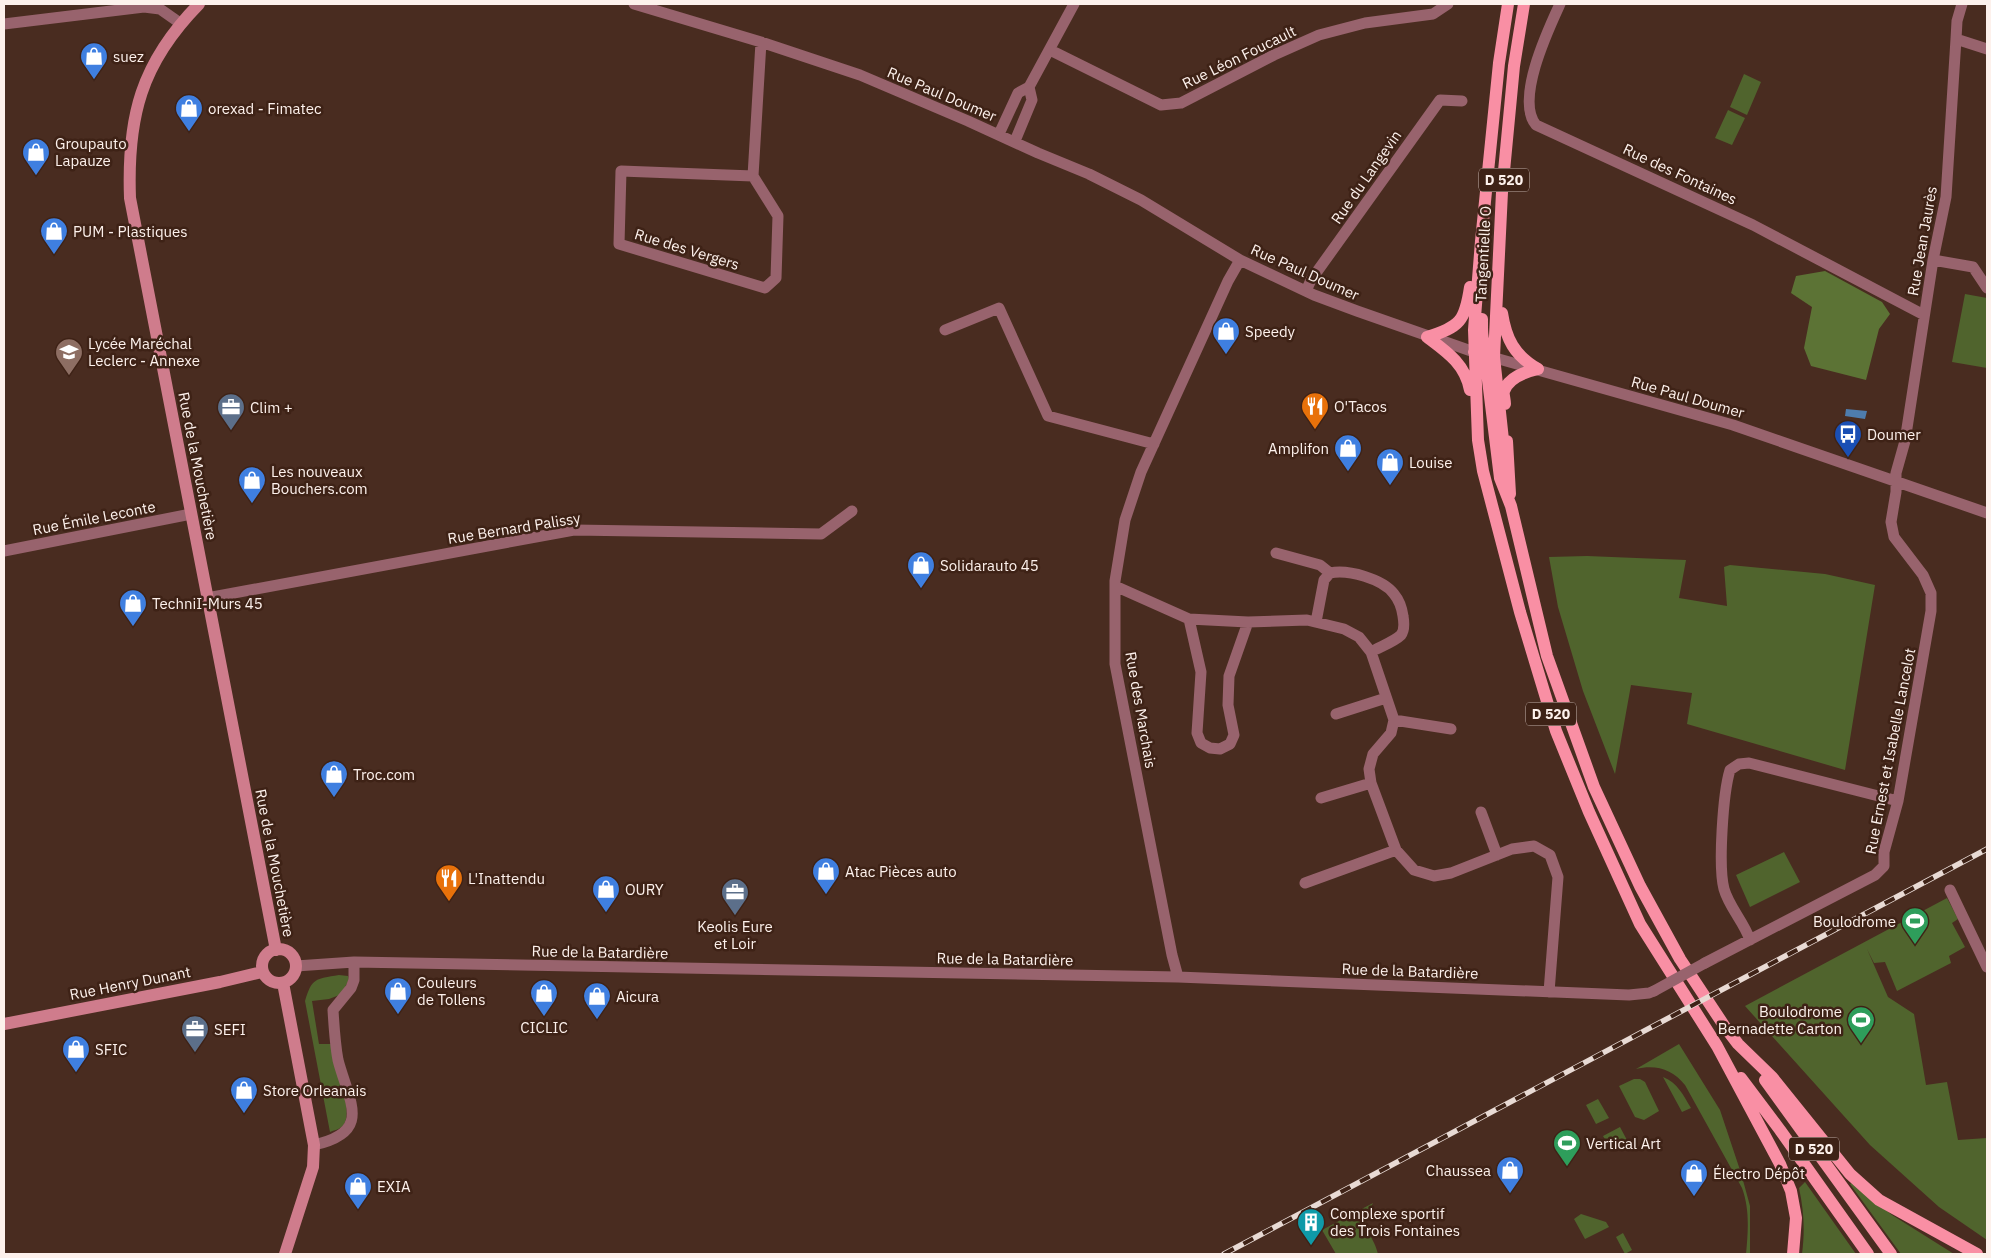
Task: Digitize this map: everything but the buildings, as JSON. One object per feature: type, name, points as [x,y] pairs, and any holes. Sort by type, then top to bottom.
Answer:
[{"type":"main road","name":"Tangentielle O","points":[[1474,352],[1481,241],[1499,63],[1508,4]]},
{"type":"main road","name":"Tangentielle O","points":[[1511,506],[1494,357],[1502,192],[1514,66],[1524,4]]},
{"type":"main road","name":"D 520","points":[[1427,337],[1447,331],[1464,315],[1482,207],[1487,189]]},
{"type":"main road","name":"D 520","points":[[1481,241],[1484,261],[1482,330],[1486,350],[1494,357]]},
{"type":"main road","points":[[1498,287],[1505,333],[1511,344],[1527,362],[1538,369]]},
{"type":"main road","name":"D 520","points":[[1427,337],[1455,360],[1467,377],[1483,471],[1520,612],[1556,731],[1593,821],[1640,924],[1717,1046],[1780,1130],[1868,1254]]},
{"type":"main road","name":"D 520","points":[[1474,352],[1478,440]]},
{"type":"main road","name":"D 520","points":[[1474,352],[1486,364],[1500,478],[1511,506],[1547,656],[1594,787],[1640,886],[1680,959],[1705,999],[1890,1254]]},
{"type":"main road","points":[[1511,506],[1504,391],[1523,372],[1538,369]]},
{"type":"main road","points":[[1738,1044],[1772,1077],[1850,1174],[1880,1200],[1977,1254]]},
{"type":"main road","points":[[1717,1046],[1780,1164],[1791,1191],[1796,1218],[1792,1254]]},
{"type":"street","name":"Rue de la Mouchetière","points":[[199,4],[180,23],[156,60],[143,88],[132,128],[128,163],[132,216],[276,950]]},
{"type":"street","name":"Rue Paul Doumer","points":[[634,4],[761,42],[860,75],[1089,174],[1141,200],[1240,260],[1306,291],[1427,337],[1733,425],[1987,513]]},
{"type":"street","points":[[999,134],[1018,94],[1029,87],[1074,4]]},
{"type":"street","name":"Rue Léon Foucault","points":[[1050,50],[1161,105],[1180,103],[1274,55],[1319,35],[1365,23],[1433,14],[1448,4]]},
{"type":"street","name":"Rue des Fontaines","points":[[1560,4],[1546,35],[1532,77],[1529,114],[1536,125],[1753,225],[1924,315]]},
{"type":"street","name":"Rue Jean Jaurès","points":[[1896,482],[1948,180],[1957,20],[1962,4]]},
{"type":"street","points":[[4,24],[144,7],[160,9],[180,23]]},
{"type":"street","points":[[1956,39],[1987,49]]},
{"type":"street","points":[[753,176],[761,42]]},
{"type":"street","points":[[1015,141],[1032,100],[1029,87]]},
{"type":"street","name":"Rue du Langevin","points":[[1306,291],[1311,280],[1440,100],[1462,101]]},
{"type":"street","name":"Rue des Vergers","points":[[621,172],[753,176],[778,216],[776,278],[765,288],[619,244],[621,172]]},
{"type":"street","name":"Rue des Marchais","points":[[1178,977],[1115,664],[1115,586],[1124,520],[1141,472],[1228,281],[1240,260]]},
{"type":"street","points":[[1933,260],[1972,267],[1987,288]]},
{"type":"street","points":[[945,330],[999,308],[1048,416],[1154,444]]},
{"type":"street","name":"Rue Ernest et Isabelle Lancelot","points":[[1705,963],[1875,875],[1884,866],[1884,857],[1898,801],[1931,611],[1931,594],[1923,575],[1894,537],[1891,522],[1896,482]]},
{"type":"street","name":"Rue Bernard Palissy","points":[[207,598],[574,530],[821,534],[852,511]]},
{"type":"street","name":"Rue Émile Leconte","points":[[4,551],[191,514]]},
{"type":"street","points":[[1276,553],[1320,564],[1330,573]]},
{"type":"street","points":[[1316,622],[1324,580],[1330,573],[1341,570],[1377,581],[1394,594],[1401,608],[1404,630],[1400,636],[1371,652]]},
{"type":"street","points":[[1115,586],[1189,619],[1248,622],[1296,620],[1316,622],[1344,629],[1360,637],[1371,652],[1394,720],[1391,733],[1373,754],[1369,769],[1372,783],[1396,850],[1414,870],[1434,876],[1451,873],[1512,849],[1534,846],[1550,855],[1558,877],[1549,992]]},
{"type":"street","points":[[1189,619],[1201,672],[1197,734],[1201,743],[1210,748],[1220,749],[1230,744],[1234,735],[1228,705],[1229,676],[1248,622]]},
{"type":"street","points":[[1336,714],[1386,698]]},
{"type":"street","points":[[1394,720],[1451,729]]},
{"type":"street","points":[[1750,940],[1724,890],[1721,872],[1725,784],[1730,770],[1739,764],[1749,763],[1898,801]]},
{"type":"street","points":[[1321,798],[1372,783]]},
{"type":"street","points":[[1481,812],[1497,855]]},
{"type":"street","points":[[1305,883],[1396,850]]},
{"type":"street","points":[[1950,890],[1987,968]]},
{"type":"street","points":[[276,950],[282,950],[292,955],[296,966],[292,977],[283,983],[268,980],[262,972],[264,958],[271,951],[276,950]]},
{"type":"street","points":[[314,1145],[332,1141],[342,1136],[351,1122],[351,1102],[336,1046],[333,1010],[351,988],[354,980],[354,962]]},
{"type":"street","name":"Rue de la Batardière","points":[[296,966],[354,962],[1178,977],[1629,995],[1654,991],[1705,963]]},
{"type":"street","name":"Rue Henry Dunant","points":[[4,1024],[220,982],[262,972]]},
{"type":"street","points":[[283,983],[314,1145],[313,1167],[285,1254]]},
{"type":"green space","points":[[1744,74],[1761,82],[1747,115],[1730,107]]},
{"type":"green space","points":[[1728,110],[1745,118],[1732,145],[1715,138]]},
{"type":"green space","points":[[1825,271],[1882,302],[1890,314],[1879,329],[1866,380],[1811,366],[1804,348],[1812,307],[1791,293],[1796,276]]},
{"type":"green space","points":[[1965,294],[1987,298],[1987,368],[1952,362]]},
{"type":"green space","points":[[1587,556],[1686,560],[1679,598],[1727,606],[1724,567],[1730,565],[1825,574],[1875,585],[1845,770],[1687,724],[1692,693],[1631,685],[1615,774],[1583,691],[1558,607],[1549,557]]},
{"type":"green space","points":[[1784,852],[1800,882],[1750,907],[1736,875]]},
{"type":"green space","points":[[1947,898],[1958,919],[1952,923],[1965,947],[1949,956],[1951,963],[1897,991],[1885,962],[1874,963],[1867,949],[1888,997],[1914,1014],[1926,1085],[1947,1082],[1958,1140],[1987,1138],[1987,1240],[1939,1207],[1870,1145],[1745,1006]]},
{"type":"green space","points":[[339,975],[348,976],[349,979],[342,994],[329,999],[312,1001],[319,1044],[332,1044],[345,1097],[346,1117],[344,1124],[330,1132],[305,1001],[310,988],[316,981]]},
{"type":"green space","points":[[1679,1044],[1720,1110],[1750,1206],[1750,1254],[1746,1254],[1748,1229],[1745,1196],[1742,1188],[1685,1085],[1675,1075],[1663,1069],[1650,1067],[1636,1069]]},
{"type":"green space","points":[[1663,1077],[1676,1086],[1691,1108],[1682,1112]]},
{"type":"green space","points":[[1634,1079],[1640,1079],[1645,1082],[1659,1111],[1644,1120],[1635,1117],[1619,1086]]},
{"type":"green space","points":[[1598,1099],[1609,1118],[1596,1124],[1586,1105]]},
{"type":"green space","points":[[1620,1127],[1628,1142],[1611,1150],[1603,1136]]},
{"type":"green space","points":[[1805,1182],[1856,1254],[1802,1254],[1804,1221],[1799,1188]]},
{"type":"green space","points":[[1852,1183],[1892,1215],[1954,1254],[1901,1254],[1850,1184]]},
{"type":"green space","points":[[1373,1203],[1368,1213],[1366,1226],[1378,1254],[1336,1254],[1322,1230]]},
{"type":"green space","points":[[1581,1214],[1606,1222],[1609,1227],[1585,1239],[1574,1219]]},
{"type":"green space","points":[[1623,1233],[1632,1250],[1625,1254],[1616,1237]]},
{"type":"water","points":[[1846,409],[1867,411],[1865,419],[1845,416]]},
{"type":"railway","points":[[1224,1254],[1987,849]]},
{"type":"place","name":"suez","points":[[94,80]]},
{"type":"place","name":"orexad - Fimatec","points":[[189,132]]},
{"type":"place","name":"Groupauto Lapauze","points":[[36,176]]},
{"type":"place","name":"PUM - Plastiques","points":[[54,255]]},
{"type":"place","name":"Speedy","points":[[1226,355]]},
{"type":"place","name":"Lycée Maréchal Leclerc - Annexe","points":[[69,376]]},
{"type":"place","name":"O'Tacos","points":[[1315,430]]},
{"type":"place","name":"Clim +","points":[[231,431]]},
{"type":"place","name":"Doumer","points":[[1848,458]]},
{"type":"place","name":"Amplifon","points":[[1348,472]]},
{"type":"place","name":"Louise","points":[[1390,486]]},
{"type":"place","name":"Les nouveaux Bouchers.com","points":[[252,504]]},
{"type":"place","name":"Solidarauto 45","points":[[921,589]]},
{"type":"place","name":"TechniI-Murs 45","points":[[133,627]]},
{"type":"place","name":"Troc.com","points":[[334,798]]},
{"type":"place","name":"Atac Pièces auto","points":[[826,895]]},
{"type":"place","name":"L'Inattendu","points":[[449,902]]},
{"type":"place","name":"OURY","points":[[606,913]]},
{"type":"place","name":"Keolis Eure et Loir","points":[[735,916]]},
{"type":"place","name":"Boulodrome","points":[[1915,945]]},
{"type":"place","name":"Couleurs de Tollens","points":[[398,1015]]},
{"type":"place","name":"CICLIC","points":[[544,1017]]},
{"type":"place","name":"Aicura","points":[[597,1020]]},
{"type":"place","name":"Boulodrome Bernadette Carton","points":[[1861,1044]]},
{"type":"place","name":"SEFI","points":[[195,1053]]},
{"type":"place","name":"SFIC","points":[[76,1073]]},
{"type":"place","name":"Store Orleanais","points":[[244,1114]]},
{"type":"place","name":"Vertical Art","points":[[1567,1167]]},
{"type":"place","name":"Chaussea","points":[[1510,1194]]},
{"type":"place","name":"Électro Dépôt","points":[[1694,1197]]},
{"type":"place","name":"EXIA","points":[[358,1210]]},
{"type":"place","name":"Complexe sportif des Trois Fontaines","points":[[1311,1246]]}]
